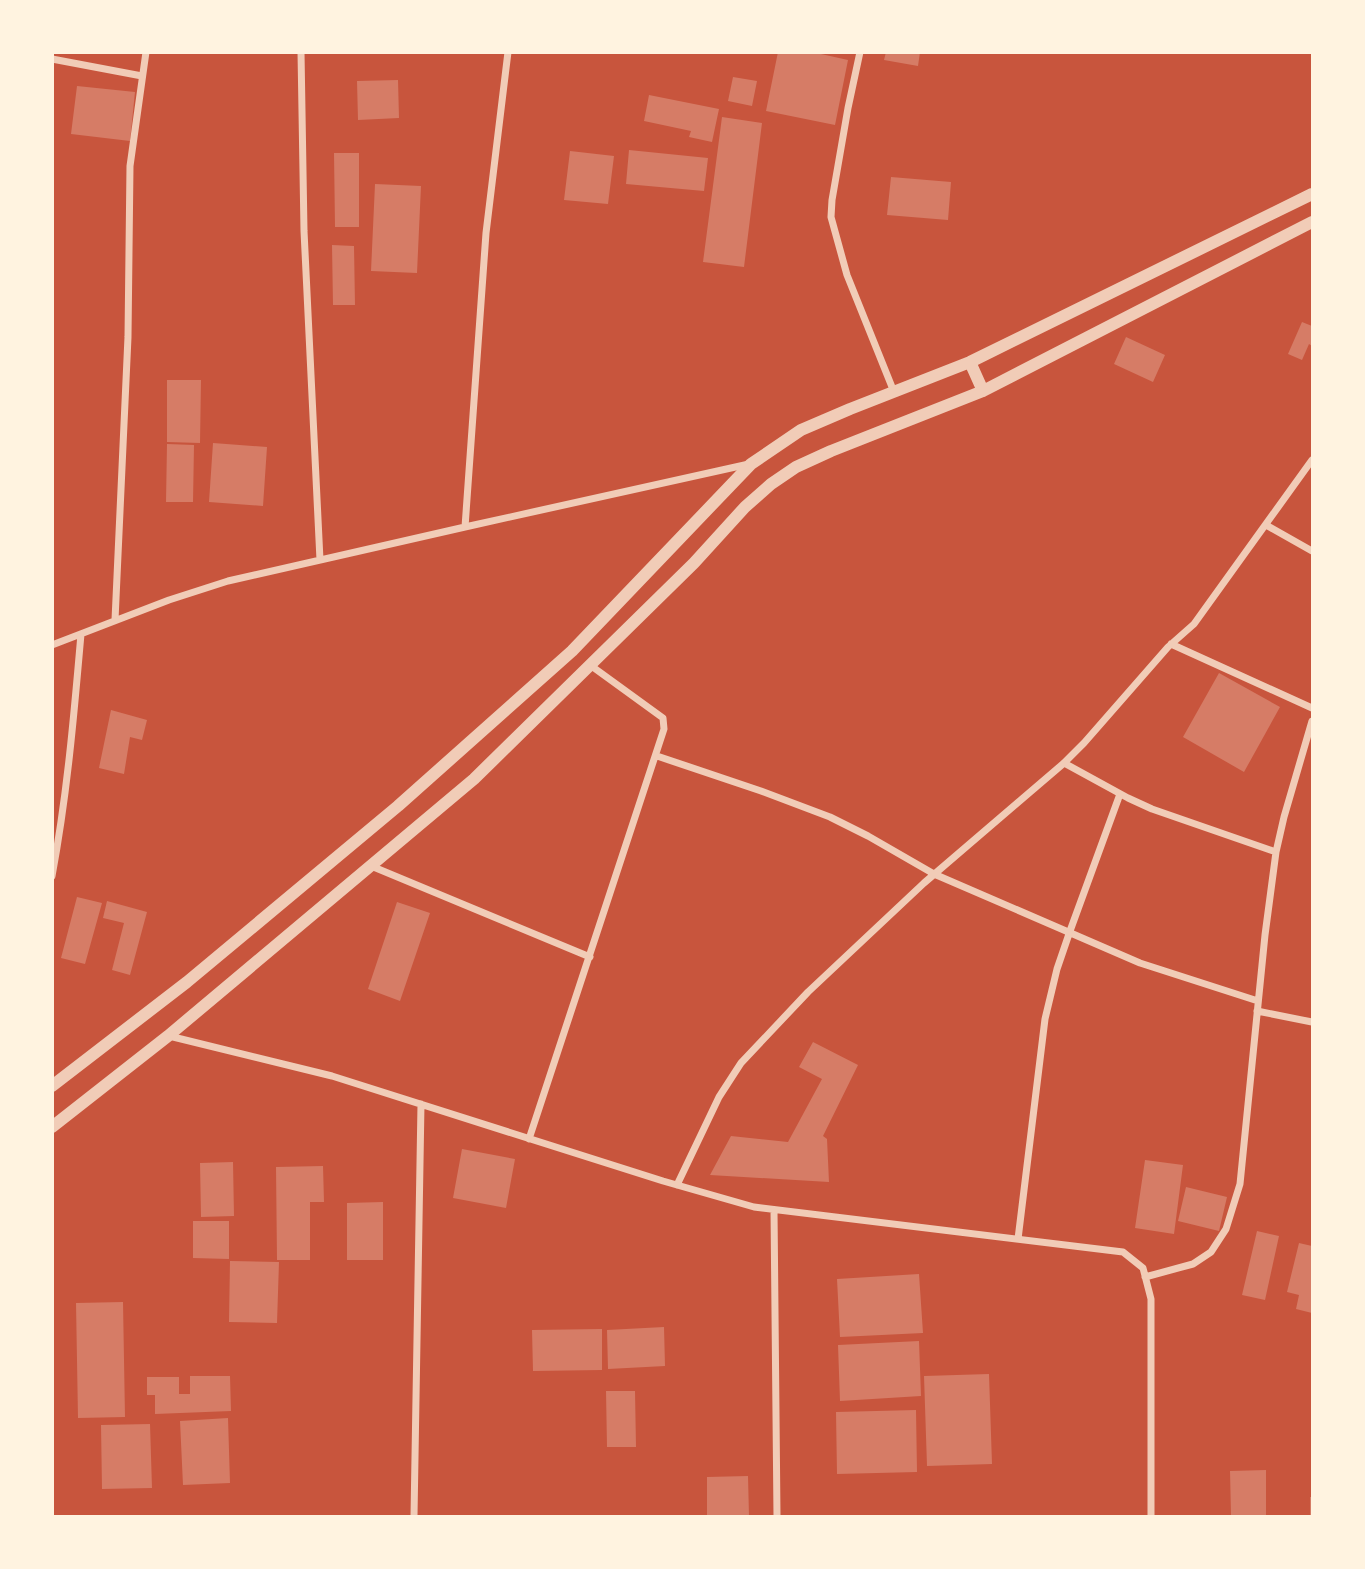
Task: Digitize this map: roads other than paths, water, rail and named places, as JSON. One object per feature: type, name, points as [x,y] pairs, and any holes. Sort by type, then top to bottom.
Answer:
[{"type":"street","points":[[115,620],[128,337],[130,166],[146,52]]},
{"type":"street","points":[[301,52],[304,231],[320,560]]},
{"type":"street","points":[[465,527],[486,233],[508,52]]},
{"type":"street","points":[[860,52],[848,108],[831,217],[848,275],[894,392]]},
{"type":"street","points":[[52,59],[142,76]]},
{"type":"street","points":[[52,1086],[187,982],[419,788],[572,651],[751,464],[801,430],[970,362],[1312,194]]},
{"type":"street","points":[[52,1128],[168,1036],[474,779],[771,484],[796,467],[831,451],[983,391],[1312,222]]},
{"type":"street","points":[[970,362],[983,391]]},
{"type":"street","points":[[677,1185],[719,1097],[741,1063],[808,992],[934,874],[1084,743],[1171,644],[1194,624],[1312,460]]},
{"type":"street","points":[[52,645],[169,600],[228,581],[751,464]]},
{"type":"street","points":[[1266,525],[1312,551]]},
{"type":"street","points":[[52,876],[61,829],[81,634]]},
{"type":"street","points":[[1171,644],[1312,708]]},
{"type":"street","points":[[529,1139],[664,729],[663,718],[590,665]]},
{"type":"street","points":[[1145,1277],[1194,1264],[1211,1252],[1226,1229],[1240,1184],[1276,852],[1312,721]]},
{"type":"street","points":[[657,756],[830,817],[934,874],[1140,962],[1258,1001]]},
{"type":"street","points":[[1063,763],[1152,809],[1276,852]]},
{"type":"street","points":[[1018,1239],[1045,1019],[1057,969],[1120,794]]},
{"type":"street","points":[[371,866],[590,957]]},
{"type":"street","points":[[1257,1011],[1312,1023]]},
{"type":"street","points":[[168,1036],[332,1076],[754,1207],[1123,1252],[1143,1268],[1151,1299],[1151,1517]]},
{"type":"street","points":[[414,1517],[421,1104]]},
{"type":"street","points":[[774,1210],[777,1517]]}]
